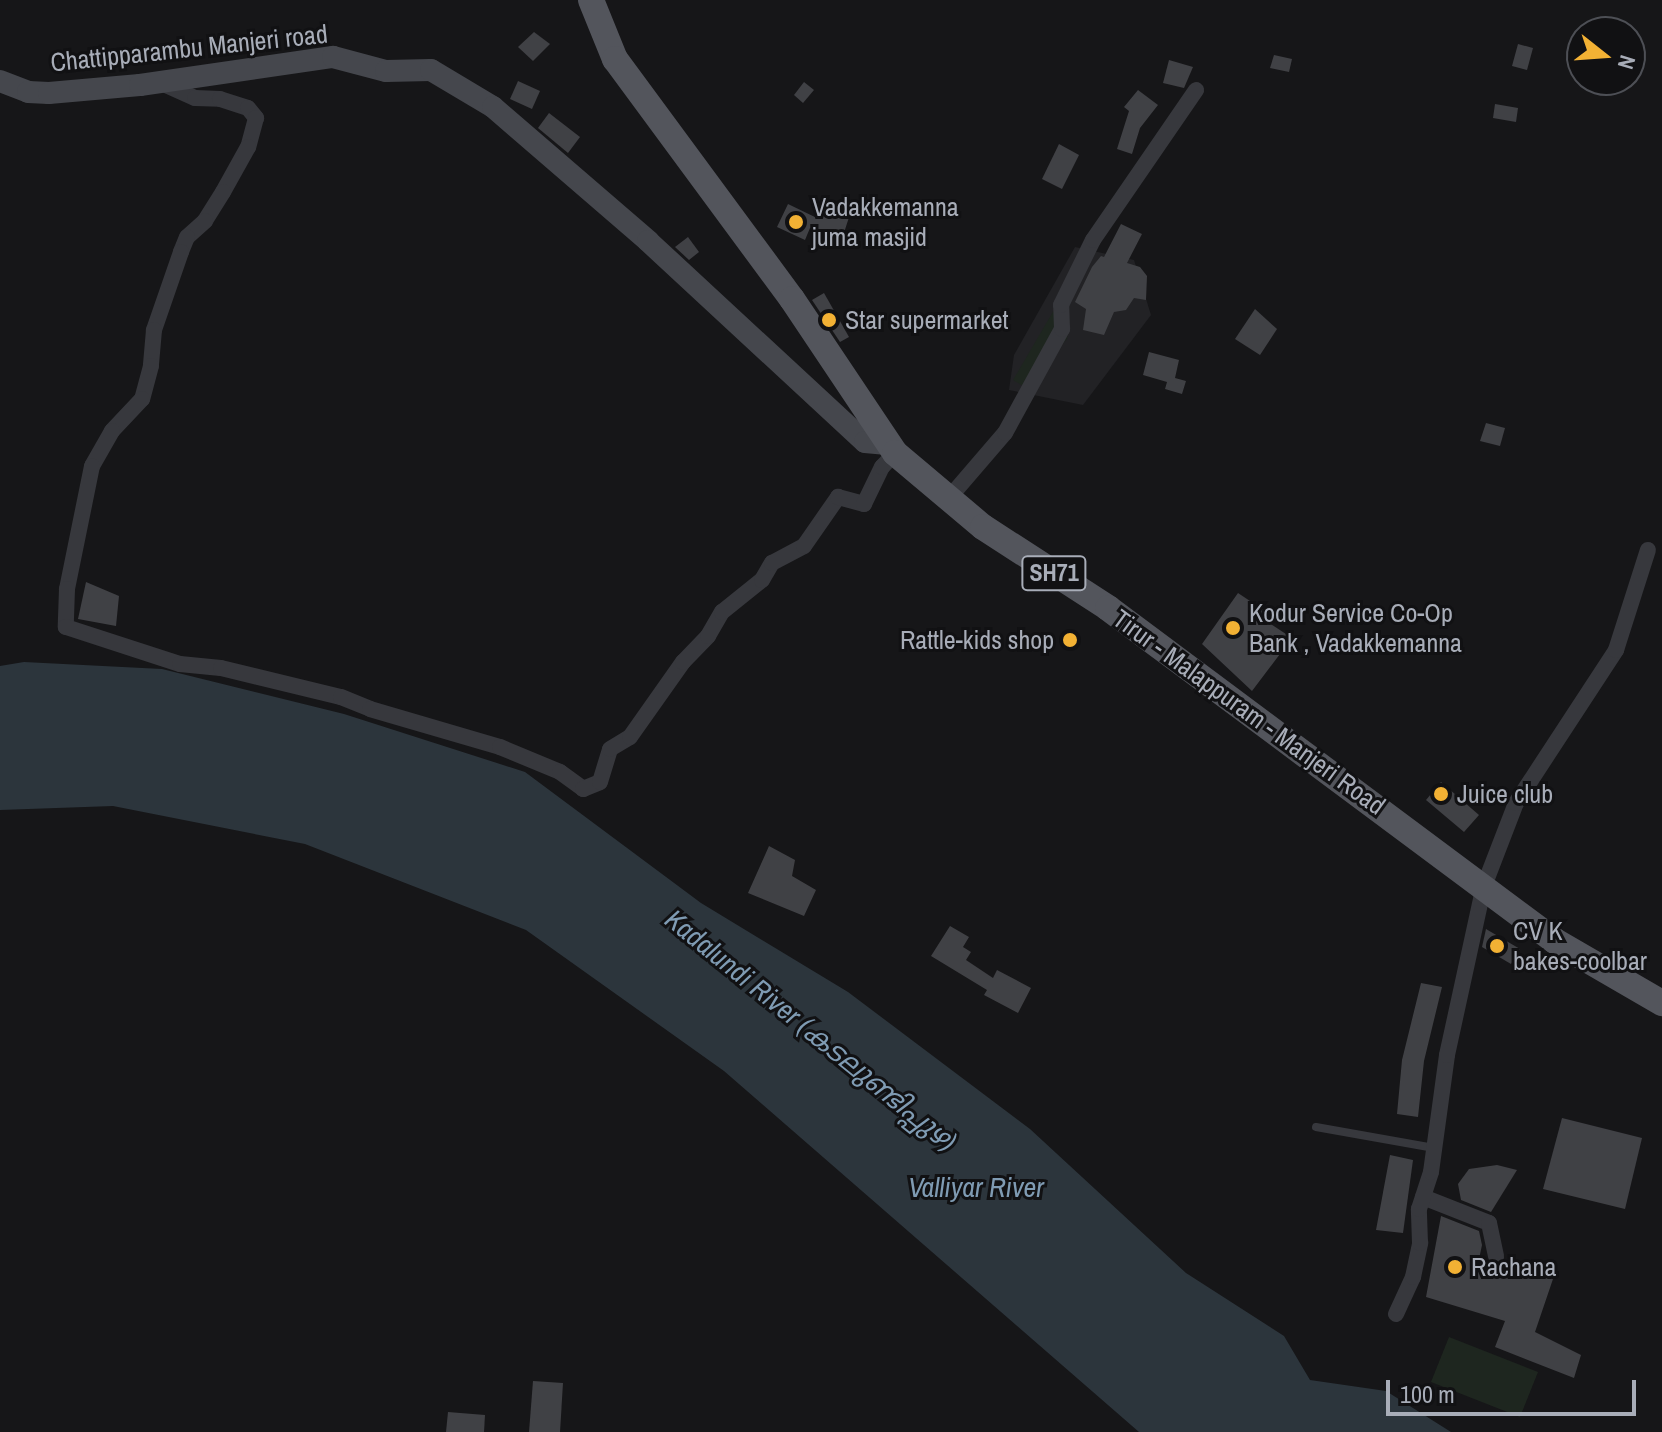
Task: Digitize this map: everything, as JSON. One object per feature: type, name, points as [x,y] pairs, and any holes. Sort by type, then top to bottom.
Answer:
[{"type":"main road","name":"Tirur - Malappuram - Manjeri Road","points":[[591,0],[615,59],[792,299],[893,448],[983,527],[1108,608],[1555,941],[1662,1003]]},
{"type":"main road","name":"Chattipparambu Manjeri road","points":[[0,81],[28,92],[49,93],[159,82],[333,57],[386,71],[431,70],[493,107],[648,241],[865,442],[893,448]]},
{"type":"street","points":[[159,82],[195,98],[220,99],[248,108],[256,118],[248,147],[223,192],[205,221],[187,237],[154,330],[151,366],[142,399],[112,431],[92,466],[67,589],[66,627],[180,664],[221,668],[341,697],[370,709],[500,747],[560,772],[583,789],[600,782],[610,749],[630,737],[683,662],[708,636],[722,612],[762,580],[772,563],[804,546],[838,497],[864,504],[893,448]]},
{"type":"street","points":[[949,498],[1005,433],[1062,329],[1061,305],[1093,240],[1196,90]]},
{"type":"street","points":[[1396,1314],[1413,1277],[1420,1243],[1419,1209],[1434,1148],[1447,1055],[1484,886],[1516,803],[1616,650],[1648,550]]},
{"type":"street","points":[[1423,1197],[1489,1223],[1496,1256]]},
{"type":"lane","points":[[1316,1127],[1434,1148]]},
{"type":"shaded area","points":[[1075,247],[1134,260],[1151,315],[1083,405],[1009,390],[1014,355]]},
{"type":"shaded area","points":[[1054,310],[1069,318],[1067,339],[1025,387],[1013,380]]},
{"type":"shaded area","points":[[1449,1337],[1538,1372],[1520,1417],[1431,1382]]},
{"type":"water","name":"Valliyar River","points":[[24,662],[162,669],[344,714],[525,772],[701,903],[848,992],[1030,1129],[1186,1273],[1284,1336],[1310,1380],[1386,1391],[1451,1432],[1139,1432],[724,1071],[526,930],[305,844],[113,806],[0,810],[0,666]]},
{"type":"building","points":[[534,32],[550,44],[533,61],[518,47]]},
{"type":"building","points":[[1518,44],[1533,48],[1527,70],[1512,66]]},
{"type":"building","points":[[1274,55],[1292,59],[1289,72],[1270,68]]},
{"type":"building","points":[[1169,60],[1193,67],[1184,88],[1163,83]]},
{"type":"building","points":[[518,81],[540,91],[532,109],[510,99]]},
{"type":"building","points":[[804,82],[814,90],[803,103],[794,95]]},
{"type":"building","points":[[1138,90],[1158,105],[1140,128],[1132,154],[1117,149],[1129,111],[1124,107]]},
{"type":"building","points":[[1495,104],[1518,108],[1516,122],[1493,118]]},
{"type":"building","points":[[549,113],[580,137],[568,153],[538,128]]},
{"type":"building","points":[[1059,144],[1079,155],[1062,189],[1042,179]]},
{"type":"building","points":[[824,202],[851,211],[842,239],[810,228],[805,240],[777,227],[788,204],[819,219]]},
{"type":"building","points":[[1121,224],[1142,234],[1127,263],[1140,267],[1147,276],[1146,300],[1134,298],[1126,310],[1114,312],[1104,335],[1083,330],[1086,309],[1075,302],[1092,267],[1101,256],[1104,257]]},
{"type":"building","points":[[688,237],[699,252],[689,260],[675,247]]},
{"type":"building","name":"Star supermarket","points":[[824,293],[849,337],[840,342],[812,300]]},
{"type":"building","points":[[1255,309],[1277,329],[1260,355],[1235,339]]},
{"type":"building","points":[[1149,352],[1179,360],[1175,378],[1186,381],[1182,394],[1165,389],[1167,382],[1143,375]]},
{"type":"building","points":[[1486,423],[1505,428],[1500,446],[1480,441]]},
{"type":"building","points":[[86,582],[119,596],[116,626],[78,619]]},
{"type":"building","points":[[1238,593],[1265,611],[1260,617],[1292,638],[1252,691],[1202,644]]},
{"type":"building","points":[[1441,782],[1479,815],[1464,832],[1426,800]]},
{"type":"building","points":[[769,846],[795,860],[792,876],[816,890],[804,916],[748,893]]},
{"type":"building","points":[[950,926],[969,937],[963,947],[971,952],[966,960],[993,978],[997,970],[1031,988],[1018,1013],[984,995],[987,990],[931,956]]},
{"type":"building","name":"CV K bakes-coolbar","points":[[1486,929],[1520,949],[1511,964],[1482,947]]},
{"type":"building","points":[[1421,983],[1442,987],[1424,1061],[1418,1117],[1397,1114],[1402,1060]]},
{"type":"building","points":[[1562,1118],[1642,1138],[1625,1209],[1543,1189]]},
{"type":"building","points":[[1390,1155],[1413,1160],[1403,1233],[1376,1230]]},
{"type":"building","points":[[1497,1165],[1517,1170],[1491,1212],[1461,1200],[1458,1184],[1469,1169]]},
{"type":"building","points":[[1441,1216],[1479,1231],[1482,1245],[1478,1264],[1553,1279],[1535,1332],[1581,1355],[1574,1378],[1495,1347],[1505,1321],[1426,1297]]},
{"type":"building","points":[[533,1381],[563,1383],[560,1432],[529,1432]]},
{"type":"building","points":[[448,1412],[485,1415],[484,1432],[446,1432]]},
{"type":"place","name":"Vadakkemanna juma masjid","points":[[796,222]]},
{"type":"place","name":"Star supermarket","points":[[829,320]]},
{"type":"place","name":"Kodur Service Co-Op Bank , Vadakkemanna","points":[[1233,628]]},
{"type":"place","name":"Rattle-kids shop","points":[[1070,640]]},
{"type":"place","name":"Juice club","points":[[1441,794]]},
{"type":"place","name":"CV K bakes-coolbar","points":[[1497,946]]},
{"type":"place","name":"Rachana","points":[[1455,1267]]},
{"type":"water label","name":"Kadalundi River (കടലുണ്ടിപ്പുഴ)","points":[[811,1030]]}]
